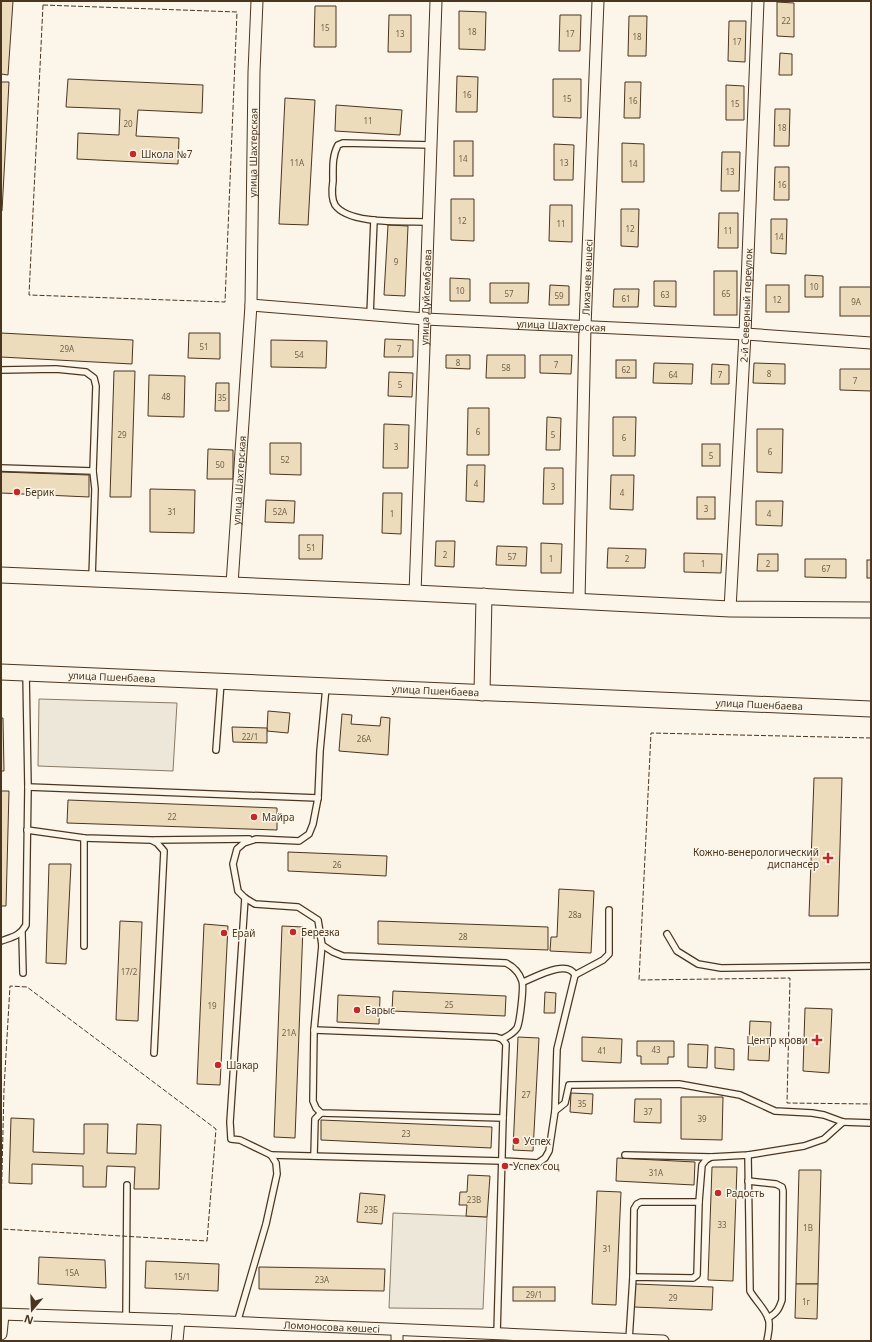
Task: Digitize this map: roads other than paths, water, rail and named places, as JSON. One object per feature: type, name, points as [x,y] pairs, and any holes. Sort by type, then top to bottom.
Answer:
[{"type":"main road","points":[[1,575],[579,600],[730,610],[871,610]]},
{"type":"main road","points":[[482,692],[484,596]]},
{"type":"main road","name":"улица Пшенбаева","points":[[1,672],[871,709]]},
{"type":"street","name":"улица Шахтерская","points":[[232,584],[251,305],[254,72],[257,1]]},
{"type":"street","name":"улица Дуйсембаева","points":[[415,593],[436,1]]},
{"type":"street","name":"Лихачев көшесі","points":[[579,600],[586,327],[598,1]]},
{"type":"street","name":"2-й Северный переулок","points":[[730,610],[745,334],[758,1]]},
{"type":"street","name":"улица Шахтерская","points":[[251,305],[425,319],[745,334],[871,343]]},
{"type":"street","name":"Ломоносова көшесі","points":[[2,1314],[237,1322],[663,1341]]},
{"type":"street","points":[[1,1334],[2,1314]]},
{"type":"street","points":[[177,1341],[179,1320]]},
{"type":"street","points":[[397,1330],[397,1341]]},
{"type":"lane","points":[[428,222],[362,220],[348,215],[335,205],[332,196],[334,152],[338,145],[343,143],[431,145]]},
{"type":"lane","points":[[370,315],[374,220]]},
{"type":"lane","points":[[1,370],[56,369],[86,372],[94,378],[96,386],[93,471],[95,489],[92,579]]},
{"type":"lane","points":[[1,468],[93,471]]},
{"type":"lane","points":[[23,973],[22,933],[26,926],[28,786],[26,673]]},
{"type":"lane","points":[[216,750],[221,682]]},
{"type":"lane","points":[[27,830],[84,838],[151,840],[256,839],[299,841],[309,834],[313,824],[318,798],[320,751],[326,686]]},
{"type":"lane","points":[[28,786],[318,798]]},
{"type":"lane","points":[[84,838],[84,946]]},
{"type":"lane","points":[[256,839],[244,843],[237,849],[233,864],[238,891],[245,898],[255,904],[290,905],[298,907],[308,912],[318,920],[322,945],[314,1030],[313,1101],[316,1108],[321,1113],[504,1118]]},
{"type":"lane","points":[[151,840],[157,843],[164,851],[154,1053]]},
{"type":"lane","points":[[245,898],[230,1122],[231,1139],[240,1140],[271,1155],[538,1163],[545,1158],[549,1151],[555,1111],[557,1049],[575,975],[603,960],[608,954],[610,910]]},
{"type":"lane","points":[[1,940],[22,933]]},
{"type":"lane","points":[[667,934],[678,951],[698,964],[721,968],[871,966]]},
{"type":"lane","points":[[322,945],[343,956],[506,963],[515,968],[523,982],[520,1020],[517,1028],[511,1035],[502,1039]]},
{"type":"lane","points":[[523,982],[558,968],[567,968],[573,971],[575,975]]},
{"type":"lane","points":[[314,1030],[496,1037],[502,1039],[506,1044],[497,1334]]},
{"type":"lane","points":[[555,1111],[565,1103],[569,1085],[679,1084],[740,1095],[775,1111],[812,1113],[824,1115],[843,1122],[871,1123]]},
{"type":"lane","points":[[314,1156],[315,1119],[321,1113]]},
{"type":"lane","points":[[625,1155],[711,1157],[748,1155],[804,1146],[824,1139],[843,1122]]},
{"type":"lane","points":[[237,1322],[268,1217],[277,1174],[276,1163],[271,1155]]},
{"type":"lane","points":[[748,1155],[750,1291],[768,1318],[769,1324],[767,1341]]},
{"type":"lane","points":[[633,1278],[693,1278],[697,1275],[699,1202],[702,1165],[711,1157]]},
{"type":"lane","points":[[748,1181],[776,1184],[782,1187],[783,1191],[782,1300],[776,1314],[768,1318]]},
{"type":"lane","points":[[126,1319],[127,1185]]},
{"type":"lane","points":[[629,1340],[633,1278],[634,1209],[637,1204],[641,1202],[699,1202]]},
{"type":"place","name":"Школа №7","points":[[133,154]]},
{"type":"place","name":"Берик","points":[[17,492]]},
{"type":"place","name":"Майра","points":[[254,817]]},
{"type":"place","name":"Кожно-венерологический диспансер","points":[[828,858]]},
{"type":"place","name":"Березка","points":[[293,932]]},
{"type":"place","name":"Ерай","points":[[224,933]]},
{"type":"place","name":"Барыс","points":[[357,1010]]},
{"type":"place","name":"Центр крови","points":[[817,1040]]},
{"type":"place","name":"Шакар","points":[[218,1065]]},
{"type":"place","name":"Успех","points":[[516,1141]]},
{"type":"place","name":"Успех соц","points":[[505,1166]]},
{"type":"place","name":"Радость","points":[[718,1193]]}]
